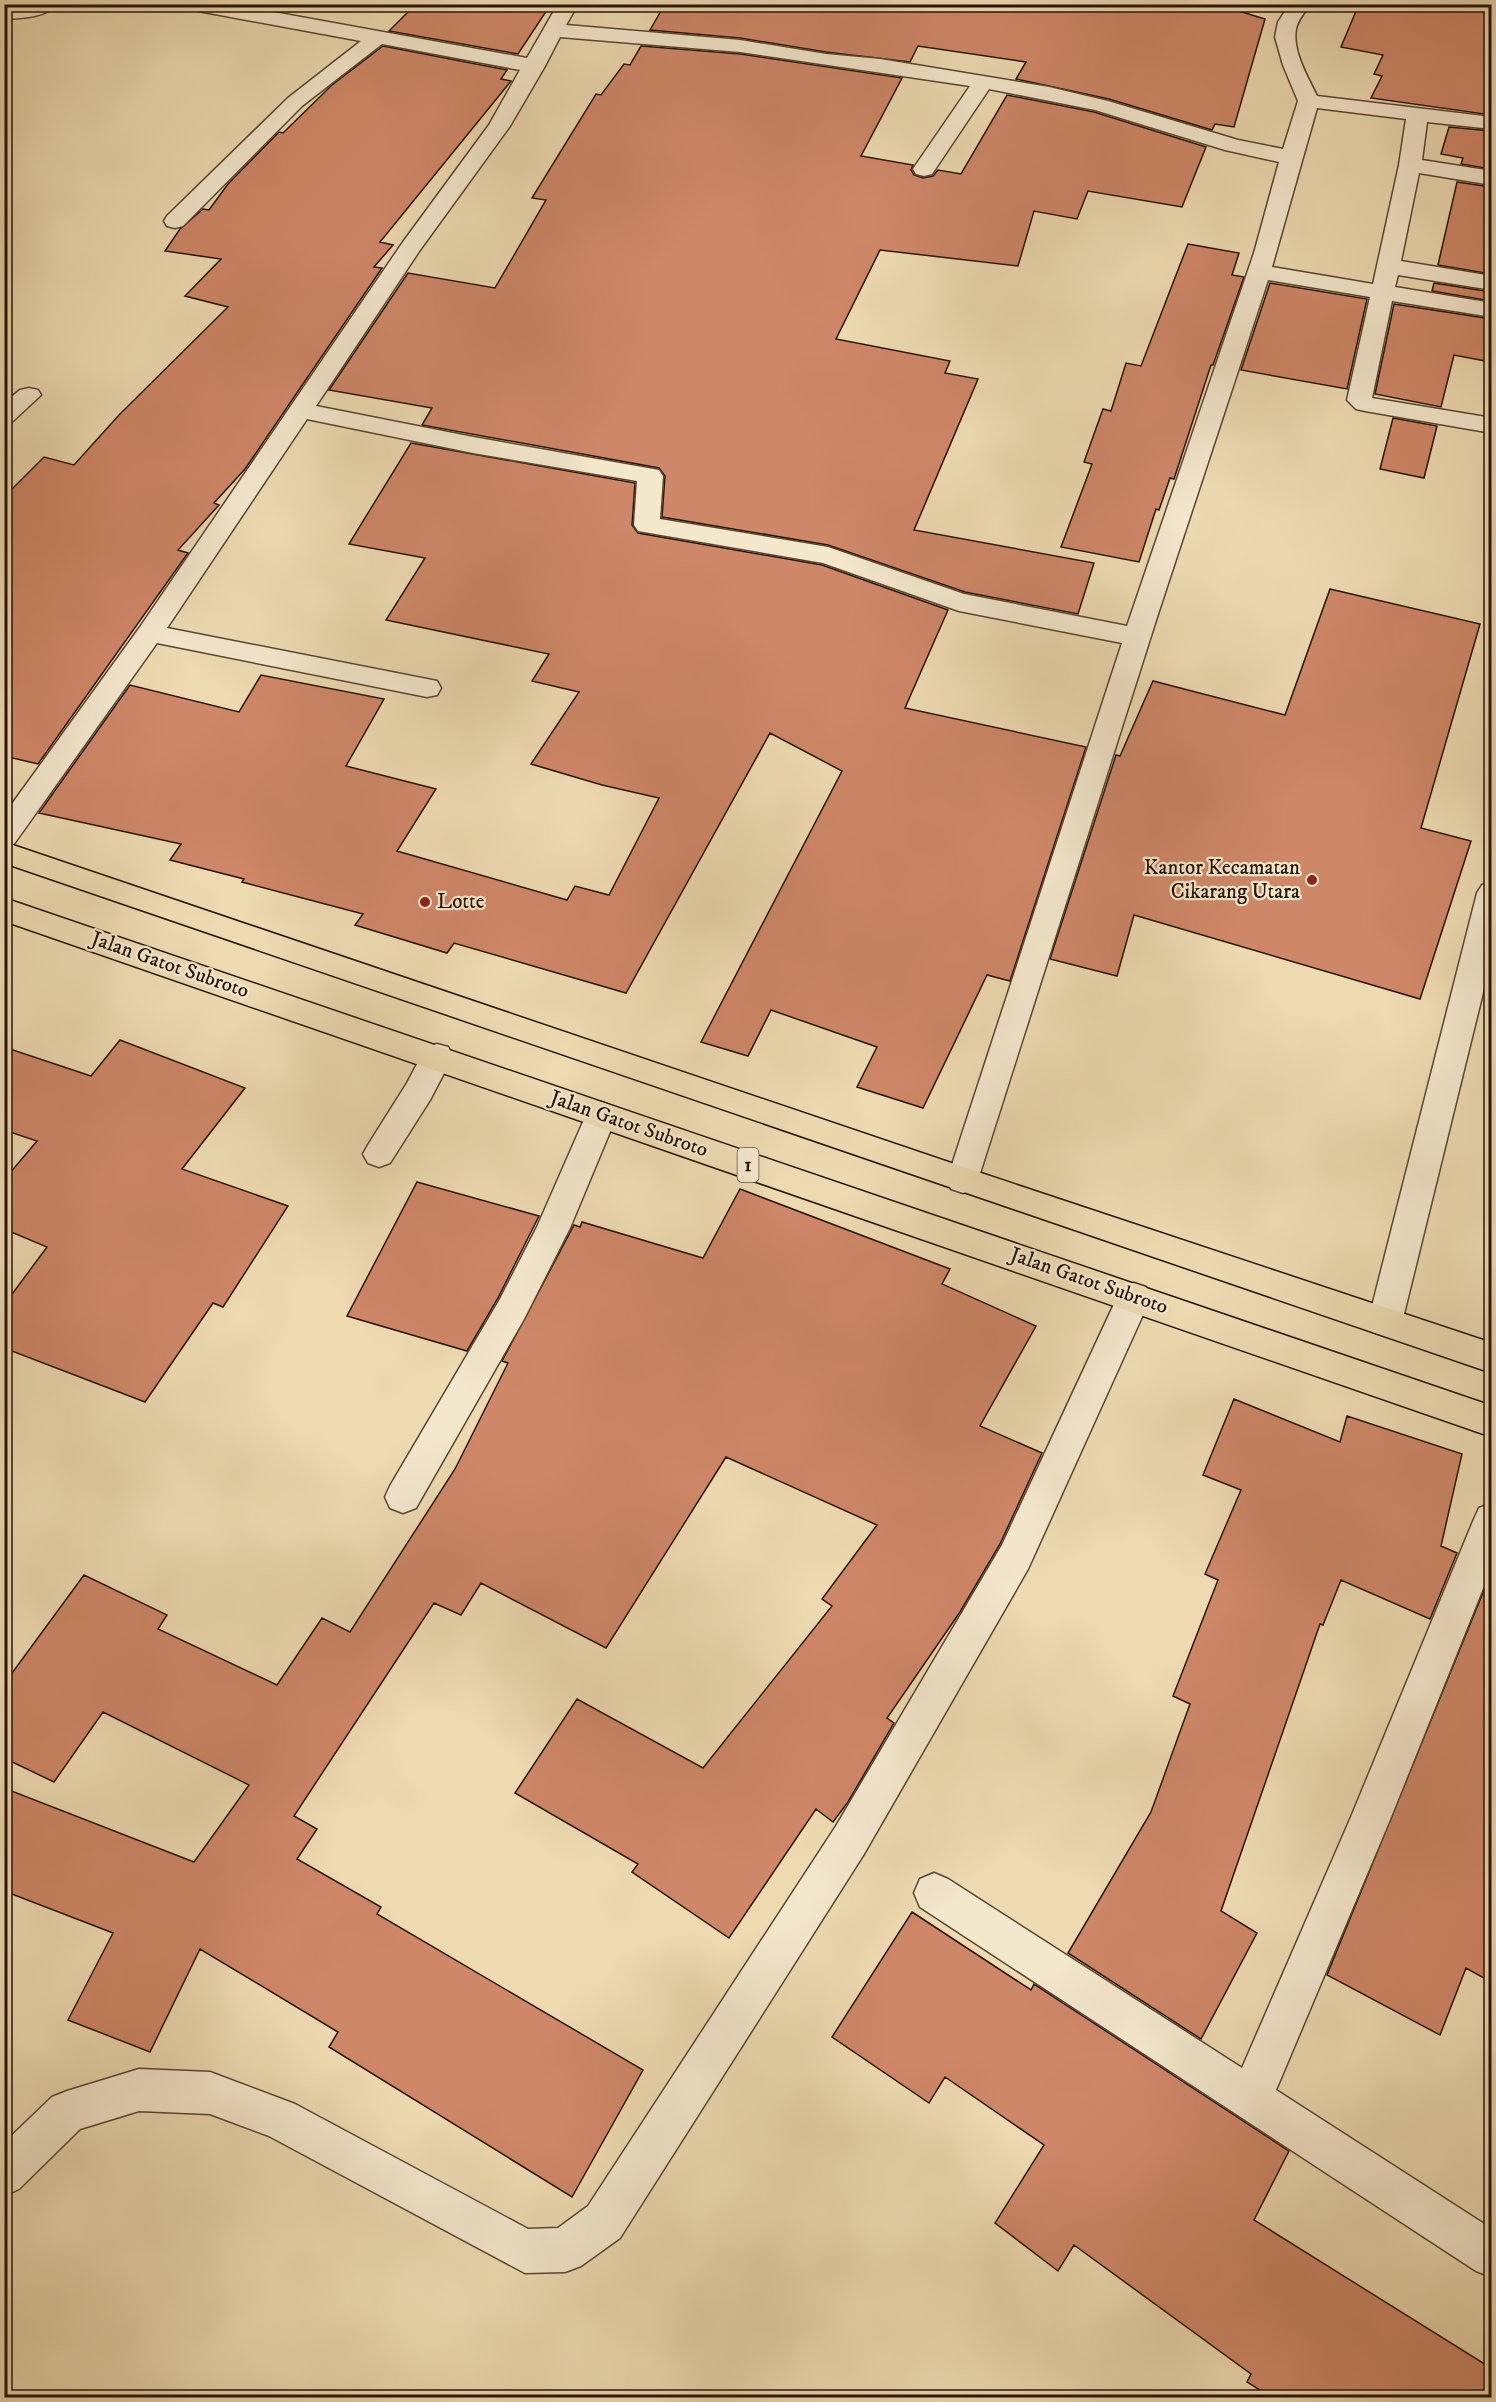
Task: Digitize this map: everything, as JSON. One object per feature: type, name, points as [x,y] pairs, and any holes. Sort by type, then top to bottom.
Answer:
[{"type":"highway","points":[[4,852],[1491,1358]]},
{"type":"highway","name":"Jalan Gatot Subroto","points":[[4,909],[437,1056],[601,1115],[1491,1422]]},
{"type":"street","points":[[4,13],[28,11],[47,4]]},
{"type":"street","points":[[193,4],[535,66]]},
{"type":"street","points":[[4,837],[150,633],[411,247],[499,126],[568,4]]},
{"type":"street","points":[[963,1180],[1211,407],[1259,272],[1298,130],[1309,101],[1289,54],[1285,34],[1286,26],[1300,4]]},
{"type":"street","points":[[554,30],[740,46],[826,60],[880,65],[1074,98],[1233,145],[1292,158]]},
{"type":"street","points":[[175,221],[295,102],[376,39]]},
{"type":"street","points":[[924,169],[983,83]]},
{"type":"street","points":[[1309,101],[1491,123]]},
{"type":"street","points":[[1417,113],[1410,165],[1359,400],[1365,404],[1491,426]]},
{"type":"street","points":[[1410,165],[1491,178]]},
{"type":"street","points":[[1387,266],[1491,283]]},
{"type":"street","points":[[1259,272],[1491,310]]},
{"type":"street","points":[[4,416],[29,395]]},
{"type":"street","points":[[299,410],[472,446],[650,476],[647,525],[828,555],[959,602],[1137,637]]},
{"type":"street","points":[[150,633],[427,688]]},
{"type":"street","points":[[1385,1322],[1491,893]]},
{"type":"street","points":[[379,1154],[419,1091],[437,1056]]},
{"type":"street","points":[[403,1497],[512,1309],[553,1228],[601,1115]]},
{"type":"street","points":[[4,2174],[67,2112],[139,2090],[210,2093],[280,2119],[525,2251],[566,2250],[604,2222],[850,1840],[1015,1557],[1134,1297]]},
{"type":"street","points":[[1251,2097],[1369,1822],[1491,1519]]},
{"type":"street","points":[[934,1893],[1491,2254]]},
{"type":"building","points":[[416,4],[551,4],[518,54],[389,31]]},
{"type":"building","points":[[665,4],[1216,4],[1265,19],[1234,127],[1215,124],[1212,130],[1109,99],[1016,79],[1026,62],[918,46],[910,62],[826,52],[740,38],[650,30]]},
{"type":"building","points":[[1359,4],[1491,4],[1491,115],[1371,98],[1382,76],[1374,74],[1383,55],[1341,47]]},
{"type":"building","points":[[383,46],[507,70],[501,79],[511,81],[380,242],[393,245],[374,267],[382,268],[245,469],[214,503],[219,505],[178,550],[188,553],[38,764],[4,756],[4,497],[44,457],[74,465],[119,415],[228,307],[185,296],[221,259],[165,251],[180,229],[203,209],[209,210],[228,184],[279,132],[283,133],[332,85]]},
{"type":"building","points":[[641,46],[740,54],[902,78],[861,156],[913,165],[911,170],[914,175],[923,178],[933,176],[938,170],[961,174],[1007,95],[1094,112],[1206,147],[1182,207],[1088,191],[1077,219],[1034,211],[1018,266],[880,250],[836,339],[950,361],[945,373],[978,379],[914,530],[1094,563],[1078,614],[965,592],[828,545],[662,517],[665,476],[659,468],[422,425],[432,408],[329,390],[408,273],[495,288],[546,200],[532,198],[596,94],[601,95],[624,64],[630,65]]},
{"type":"building","points":[[1449,127],[1491,131],[1491,169],[1461,164],[1463,158],[1441,154]]},
{"type":"building","points":[[1457,182],[1491,187],[1491,274],[1438,265]]},
{"type":"building","points":[[1188,244],[1239,253],[1232,275],[1244,277],[1213,365],[1211,365],[1174,479],[1170,478],[1159,510],[1156,509],[1139,562],[1061,547],[1092,464],[1084,462],[1103,409],[1111,411],[1126,363],[1141,366]]},
{"type":"building","points":[[1270,283],[1367,299],[1347,389],[1241,370]]},
{"type":"building","points":[[1434,283],[1491,292],[1491,301],[1432,291]]},
{"type":"building","points":[[1394,304],[1491,319],[1491,362],[1454,355],[1441,407],[1375,394]]},
{"type":"building","points":[[1393,418],[1437,426],[1424,478],[1380,469]]},
{"type":"building","points":[[411,443],[635,483],[632,525],[638,533],[822,565],[948,610],[905,708],[1086,747],[1010,981],[987,975],[923,1108],[857,1087],[877,1047],[771,1010],[748,1056],[701,1042],[842,771],[770,733],[626,993],[454,943],[447,953],[355,925],[363,914],[170,860],[181,844],[39,813],[130,685],[239,712],[261,675],[384,699],[346,766],[436,789],[397,851],[567,900],[575,886],[609,895],[659,798],[602,785],[531,764],[579,692],[532,681],[549,654],[386,620],[425,558],[349,544]]},
{"type":"building","points":[[1330,589],[1480,624],[1421,828],[1471,841],[1420,999],[1134,915],[1117,976],[1050,959],[1116,755],[1120,756],[1153,681],[1285,715]]},
{"type":"building","points":[[120,1040],[245,1088],[182,1169],[288,1206],[223,1307],[213,1303],[145,1402],[4,1348],[4,1305],[47,1247],[4,1229],[4,1180],[37,1141],[4,1130],[4,1047],[91,1076]]},
{"type":"building","points":[[417,1182],[539,1216],[498,1298],[467,1351],[347,1316]]},
{"type":"building","points":[[740,1189],[950,1269],[942,1284],[1036,1326],[980,1426],[1042,1453],[1000,1544],[960,1612],[887,1718],[894,1723],[848,1802],[833,1822],[816,1809],[729,1938],[632,1872],[638,1864],[515,1793],[577,1699],[703,1768],[832,1606],[822,1599],[877,1525],[726,1457],[606,1648],[481,1583],[461,1615],[434,1603],[294,1816],[317,1829],[297,1859],[381,1907],[377,1914],[643,2070],[572,2197],[329,2047],[338,2032],[200,1949],[150,2052],[68,2020],[113,1933],[4,1891],[4,1788],[194,1862],[249,1785],[103,1712],[54,1782],[4,1758],[4,1684],[84,1575],[167,1615],[158,1629],[277,1685],[322,1618],[350,1632],[455,1469],[508,1363],[502,1361],[574,1225],[580,1227],[582,1222],[703,1258]]},
{"type":"building","points":[[1234,1399],[1340,1442],[1347,1416],[1462,1454],[1441,1546],[1457,1553],[1430,1619],[1341,1580],[1323,1625],[1320,1624],[1221,1911],[1257,1933],[1201,2039],[1068,1953],[1151,1812],[1190,1704],[1173,1696],[1218,1580],[1205,1574],[1241,1490],[1203,1475]]},
{"type":"building","points":[[1491,1573],[1491,1982],[1466,1968],[1440,2035],[1327,1975]]},
{"type":"building","points":[[912,1912],[1031,1990],[1034,1984],[1289,2151],[1254,2220],[1491,2368],[1491,2397],[1271,2397],[1247,2382],[1251,2374],[1074,2245],[1058,2271],[995,2223],[1044,2145],[945,2077],[929,2103],[832,2037]]},
{"type":"place","name":"Kantor Kecamatan Cikarang Utara","points":[[1312,880]]},
{"type":"place","name":"Lotte","points":[[425,902]]}]
